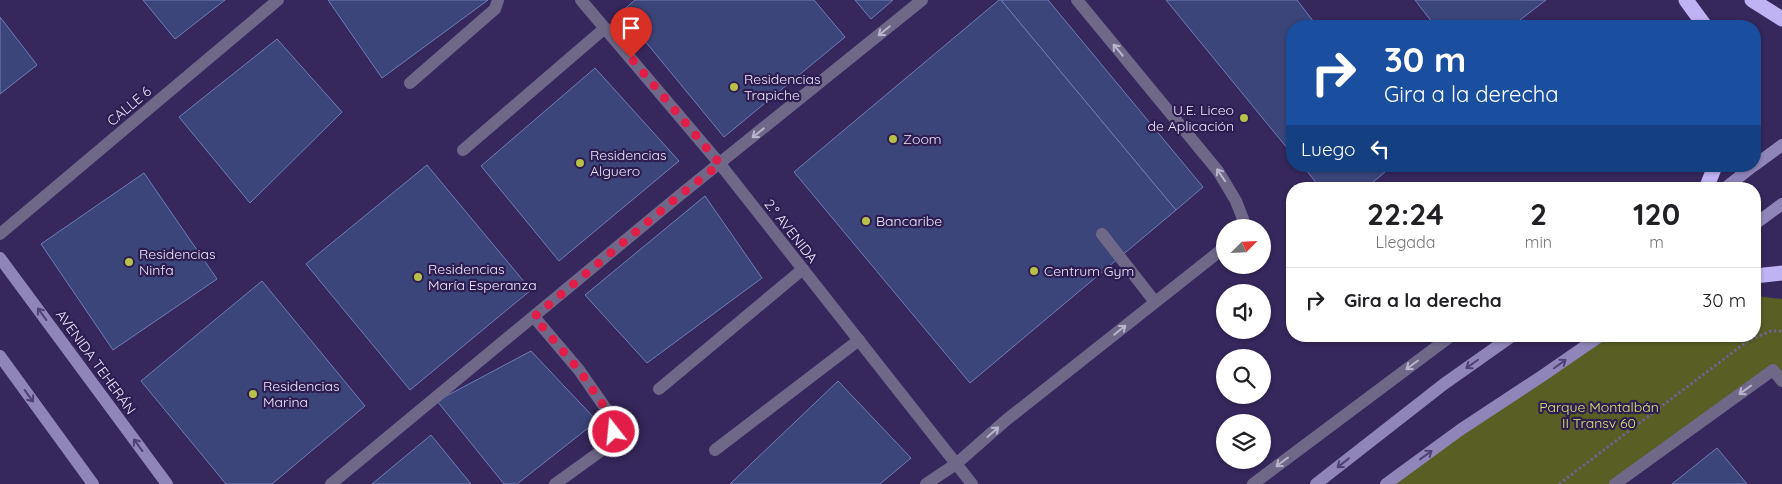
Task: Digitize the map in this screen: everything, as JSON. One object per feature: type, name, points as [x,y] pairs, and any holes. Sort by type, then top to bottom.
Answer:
[{"type":"highway","points":[[1686,0],[1700,20]]},
{"type":"highway","points":[[1752,0],[1782,19]]},
{"type":"highway","points":[[1761,275],[1782,273]]},
{"type":"main road","points":[[1761,161],[1782,145]]},
{"type":"main road","points":[[1733,182],[1746,172]]},
{"type":"main road","points":[[1761,220],[1782,204]]},
{"type":"main road","name":"AVENIDA TEHERÁN","points":[[0,258],[167,484]]},
{"type":"main road","points":[[1316,484],[1444,384],[1504,342]]},
{"type":"main road","points":[[1386,484],[1460,430],[1591,342]]},
{"type":"main road","points":[[0,356],[93,484]]},
{"type":"street","name":"CALLE 6","points":[[0,234],[278,0]]},
{"type":"street","points":[[410,83],[495,9],[498,0]]},
{"type":"street","name":"2.° AVENIDA","points":[[581,0],[720,164],[972,484]]},
{"type":"street","points":[[332,484],[680,195],[922,0]]},
{"type":"street","points":[[1077,0],[1218,171],[1231,192],[1243,219]]},
{"type":"street","points":[[463,150],[605,28]]},
{"type":"street","points":[[1102,234],[1155,302]]},
{"type":"street","points":[[926,484],[956,464],[1005,421],[1216,254]]},
{"type":"street","points":[[659,389],[803,269]]},
{"type":"street","points":[[534,317],[579,370],[615,422],[612,443],[555,484]]},
{"type":"street","points":[[715,450],[859,340]]},
{"type":"street","points":[[1253,484],[1443,342]]},
{"type":"street","points":[[1615,484],[1629,479],[1773,370],[1782,381]]},
{"type":"path","points":[[1761,335],[1771,331],[1782,331]]},
{"type":"path","points":[[1559,484],[1746,342]]},
{"type":"green space","name":"Parque Montalbán II Transv 60","points":[[1761,297],[1782,299],[1782,381],[1773,370],[1615,484],[1386,484],[1591,342],[1761,342]]},
{"type":"building","points":[[143,0],[225,0],[175,39]]},
{"type":"building","points":[[328,0],[488,0],[382,78]]},
{"type":"building","name":"Residencias Trapiche","points":[[635,0],[814,0],[845,37],[724,137],[621,12]]},
{"type":"building","points":[[855,0],[893,0],[871,19]]},
{"type":"building","points":[[1001,0],[1176,210],[970,383],[794,172]]},
{"type":"building","points":[[1001,0],[1048,0],[1203,187],[1176,210]]},
{"type":"building","points":[[1166,0],[1297,0],[1312,20],[1286,20],[1286,147]]},
{"type":"building","points":[[1415,0],[1546,0],[1520,20],[1430,20]]},
{"type":"building","points":[[0,17],[37,65],[0,94]]},
{"type":"building","points":[[277,39],[342,112],[250,203],[179,117]]},
{"type":"building","name":"Residencias Alguero","points":[[595,68],[679,161],[559,261],[481,166]]},
{"type":"building","name":"Residencias María Esperanza","points":[[427,165],[531,290],[410,390],[306,264]]},
{"type":"building","points":[[1308,172],[1385,172],[1373,182],[1316,182]]},
{"type":"building","name":"Residencias Ninfa","points":[[144,173],[217,279],[113,350],[41,244]]},
{"type":"building","points":[[705,196],[762,278],[647,363],[585,295]]},
{"type":"building","name":"Residencias Marina","points":[[262,281],[365,406],[272,484],[226,484],[141,381]]},
{"type":"building","points":[[531,351],[597,421],[517,484],[504,484],[437,401]]},
{"type":"building","points":[[838,381],[911,458],[880,484],[730,484]]},
{"type":"building","points":[[431,435],[471,484],[372,484]]},
{"type":"building","points":[[1717,448],[1747,484],[1672,484]]},
{"type":"place","name":"Residencias Trapiche","points":[[734,87]]},
{"type":"place","name":"U.E. Liceo de Aplicación","points":[[1244,118]]},
{"type":"place","name":"Zoom","points":[[893,139]]},
{"type":"place","name":"Residencias Alguero","points":[[580,163]]},
{"type":"place","name":"Bancaribe","points":[[866,221]]},
{"type":"place","name":"Residencias Ninfa","points":[[129,262]]},
{"type":"place","name":"Centrum Gym","points":[[1034,271]]},
{"type":"place","name":"Residencias María Esperanza","points":[[418,277]]},
{"type":"place","name":"Residencias Marina","points":[[253,394]]},
{"type":"route","points":[[614,432],[615,422],[579,370],[534,317],[720,164],[631,58]]}]
